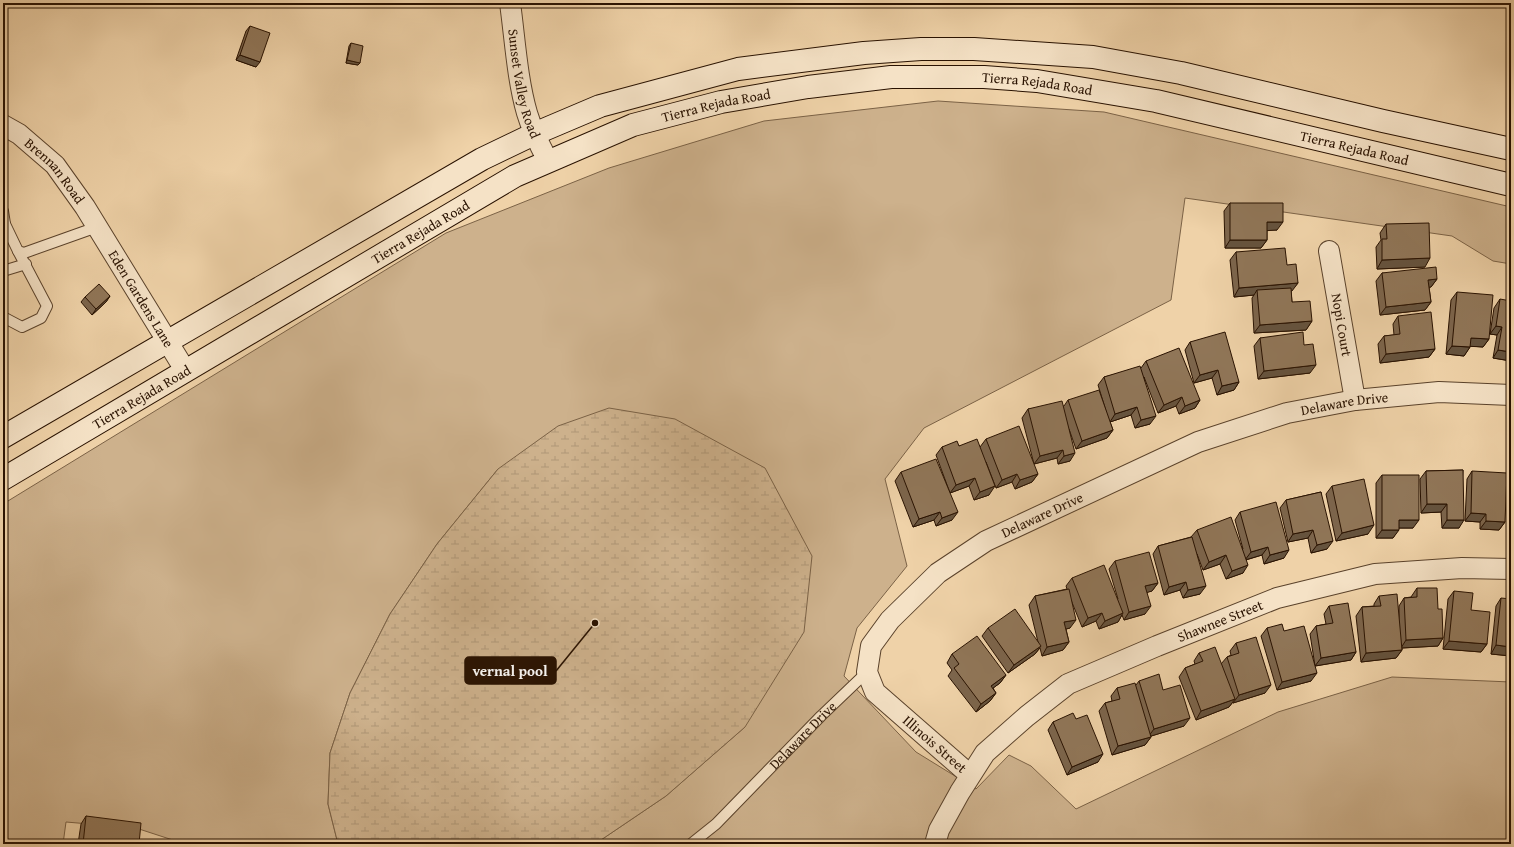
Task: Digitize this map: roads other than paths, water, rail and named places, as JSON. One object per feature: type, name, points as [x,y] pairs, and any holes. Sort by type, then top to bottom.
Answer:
[{"type":"main road","name":"Tierra Rejada Road","points":[[3,437],[475,163],[534,134],[600,106],[738,69],[864,53],[922,49],[974,49],[1093,57],[1181,73],[1375,120],[1511,149]]},
{"type":"main road","name":"Tierra Rejada Road","points":[[3,479],[515,176],[633,125],[721,102],[808,87],[891,77],[984,77],[1037,81],[1156,101],[1511,185]]},
{"type":"street","name":"Sunset Valley Road","points":[[510,3],[520,78],[527,112],[534,134],[548,161]]},
{"type":"street","name":"Brennan Road","points":[[3,124],[19,134],[55,165],[97,227]]},
{"type":"street","name":"Eden Gardens Lane","points":[[97,227],[185,370]]},
{"type":"street","name":"Nopi Court","points":[[1329,251],[1355,400]]},
{"type":"street","name":"Delaware Drive","points":[[868,672],[871,646],[890,620],[938,573],[986,541],[1198,442],[1287,413],[1355,400],[1439,392],[1511,395]]},
{"type":"street","name":"Shawnee Street","points":[[970,775],[985,753],[1026,716],[1068,684],[1156,646],[1277,598],[1375,574],[1462,568],[1511,569]]},
{"type":"street","name":"Illinois Street","points":[[868,672],[874,692],[970,775],[939,830],[935,844]]},
{"type":"lane","points":[[3,211],[4,224],[47,306],[41,318],[22,327],[3,317]]},
{"type":"lane","points":[[18,251],[31,251],[97,227]]},
{"type":"lane","points":[[3,271],[26,264]]},
{"type":"lane","name":"Delaware Drive","points":[[691,844],[716,824],[821,716],[868,672]]},
{"type":"place","name":"vernal pool","points":[[595,623]]}]
